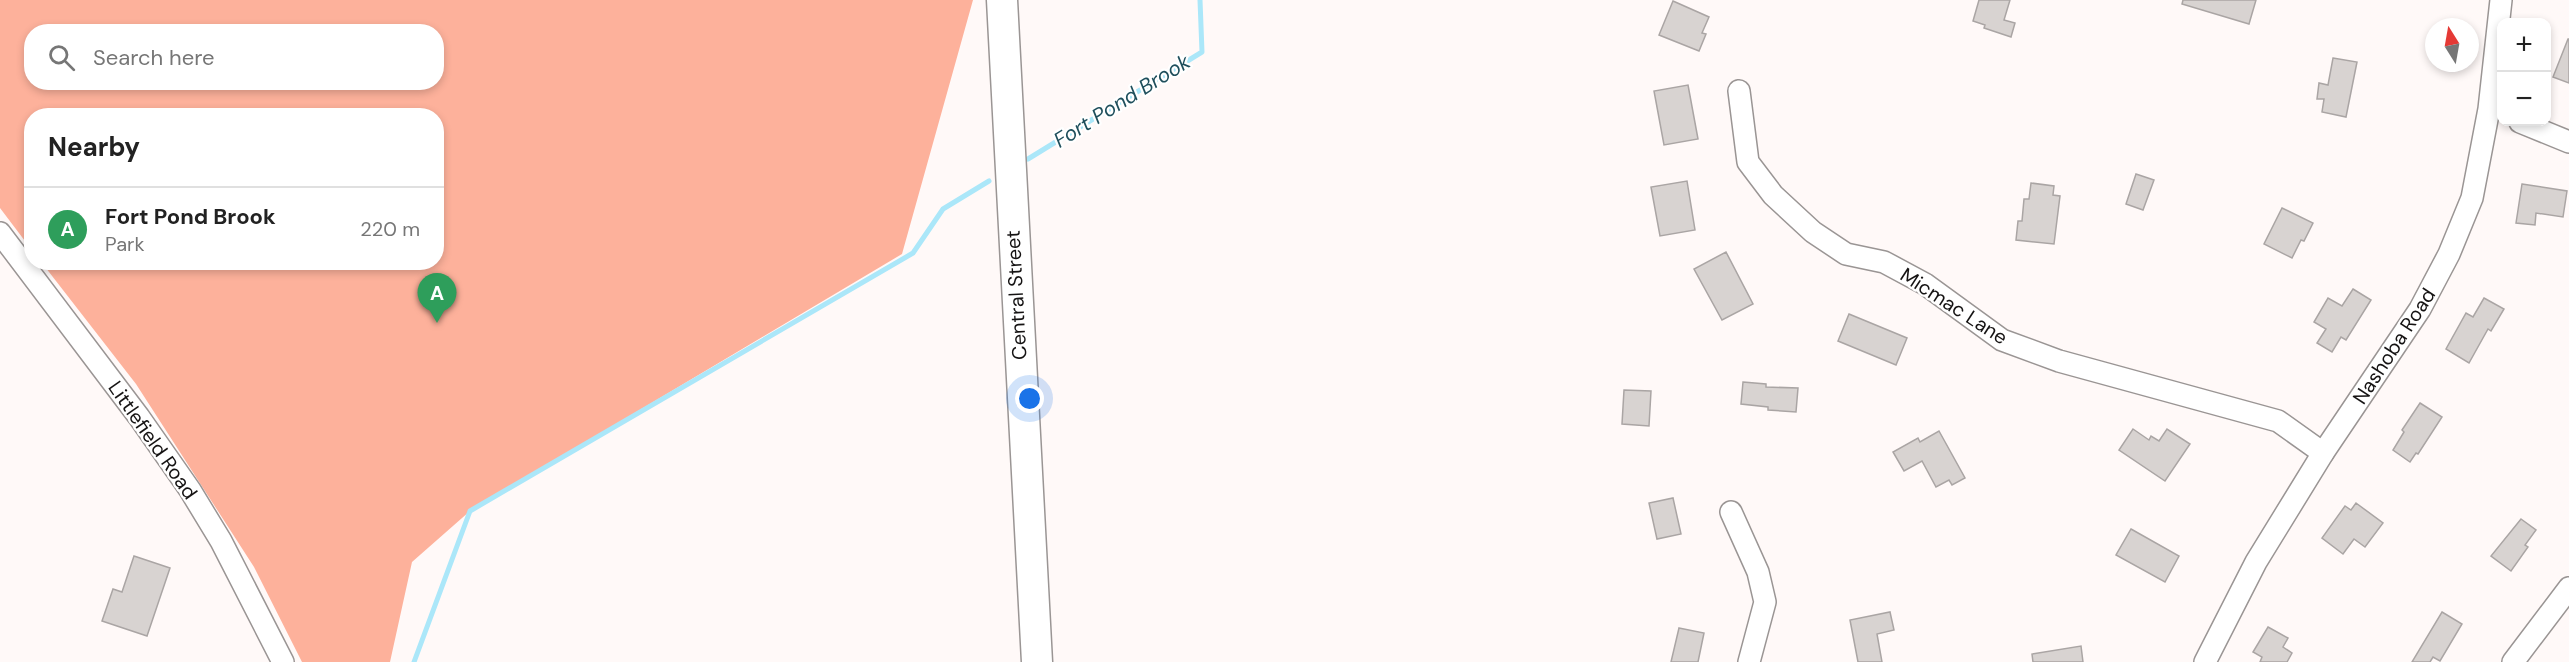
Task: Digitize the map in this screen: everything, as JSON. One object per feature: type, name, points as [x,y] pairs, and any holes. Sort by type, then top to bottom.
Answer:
[{"type":"street","name":"Central Street","points":[[1002,0],[1037,662]]},
{"type":"street","name":"Nashoba Road","points":[[2205,662],[2256,562],[2323,453],[2420,309],[2449,254],[2472,198],[2495,112],[2501,0]]},
{"type":"street","name":"Micmac Lane","points":[[1739,91],[1748,162],[1773,195],[1813,232],[1846,254],[1884,262],[1925,284],[2002,340],[2058,361],[2278,421],[2323,453]]},
{"type":"street","points":[[2530,126],[2569,142]]},
{"type":"street","name":"Littlefield Road","points":[[0,233],[8,256],[140,417],[190,490],[221,541],[283,662]]},
{"type":"street","points":[[1731,513],[1758,572],[1765,602],[1749,662]]},
{"type":"street","points":[[2513,662],[2569,588]]},
{"type":"shaded area","points":[[0,0],[973,0],[902,254],[470,511],[412,562],[390,662],[302,662],[254,567],[136,384],[47,270],[444,270],[444,108],[24,108],[24,240],[0,208]]},
{"type":"building","points":[[1979,0],[2010,0],[2004,20],[2015,23],[2011,37],[1984,28],[1985,25],[1973,21]]},
{"type":"building","points":[[2183,0],[2256,0],[2249,24],[2182,4]]},
{"type":"building","points":[[1673,1],[1709,17],[1702,33],[1706,34],[1699,51],[1659,35]]},
{"type":"building","points":[[2569,39],[2569,83],[2553,77]]},
{"type":"building","points":[[2333,58],[2357,62],[2346,117],[2322,112],[2324,99],[2317,99],[2319,83],[2328,85]]},
{"type":"building","points":[[1688,85],[1698,139],[1664,145],[1654,91]]},
{"type":"building","points":[[2136,174],[2154,180],[2143,210],[2126,204]]},
{"type":"building","points":[[1687,181],[1695,230],[1660,236],[1651,187]]},
{"type":"building","points":[[2031,183],[2054,186],[2053,195],[2060,196],[2054,244],[2016,240],[2018,221],[2022,221],[2024,199],[2029,199]]},
{"type":"building","points":[[2522,184],[2567,191],[2563,217],[2536,213],[2535,225],[2516,223]]},
{"type":"building","points":[[2282,208],[2313,223],[2292,258],[2264,244]]},
{"type":"building","points":[[1726,252],[1753,304],[1722,320],[1694,269]]},
{"type":"building","points":[[2353,289],[2371,300],[2346,340],[2341,337],[2332,352],[2317,343],[2326,329],[2314,322],[2328,298],[2342,306]]},
{"type":"building","points":[[2484,298],[2504,309],[2491,331],[2488,329],[2469,363],[2446,349],[2466,313],[2473,317]]},
{"type":"building","points":[[1849,314],[1907,338],[1896,365],[1838,341]]},
{"type":"building","points":[[1743,382],[1766,384],[1766,387],[1798,388],[1796,412],[1768,410],[1768,407],[1741,404]]},
{"type":"building","points":[[1624,390],[1651,391],[1649,426],[1622,424]]},
{"type":"building","points":[[2420,403],[2442,417],[2418,454],[2416,453],[2410,462],[2393,450],[2404,432],[2402,430]]},
{"type":"building","points":[[2133,429],[2149,440],[2151,436],[2159,441],[2167,429],[2190,444],[2165,481],[2119,450]]},
{"type":"building","points":[[1939,431],[1965,478],[1952,485],[1949,480],[1936,487],[1922,461],[1904,471],[1893,452],[1918,438],[1920,442]]},
{"type":"building","points":[[1673,498],[1681,534],[1657,539],[1649,503]]},
{"type":"building","points":[[2356,503],[2383,523],[2365,547],[2354,539],[2343,554],[2322,538],[2345,506],[2351,510]]},
{"type":"building","points":[[2521,519],[2536,530],[2525,545],[2528,547],[2511,571],[2491,556]]},
{"type":"building","points":[[2131,529],[2179,556],[2165,582],[2116,555]]},
{"type":"building","points":[[134,556],[170,568],[147,636],[102,621],[113,589],[122,592]]},
{"type":"building","points":[[1890,612],[1894,630],[1877,634],[1882,662],[1858,662],[1850,620]]},
{"type":"building","points":[[2442,612],[2462,624],[2440,661],[2433,657],[2430,662],[2412,662]]},
{"type":"building","points":[[2268,627],[2288,638],[2283,647],[2292,653],[2287,662],[2260,662],[2262,657],[2253,652]]},
{"type":"building","points":[[1679,628],[1704,633],[1698,662],[1671,662]]},
{"type":"building","points":[[2081,646],[2083,662],[2033,662],[2032,654]]},
{"type":"waterway","name":"Fort Pond Brook","points":[[1028,159],[1202,52],[1200,0]]},
{"type":"waterway","name":"Fort Pond Brook","points":[[414,662],[470,511],[913,253],[943,209],[989,181]]},
{"type":"place","name":"Fort Pond Brook","points":[[437,323]]}]
